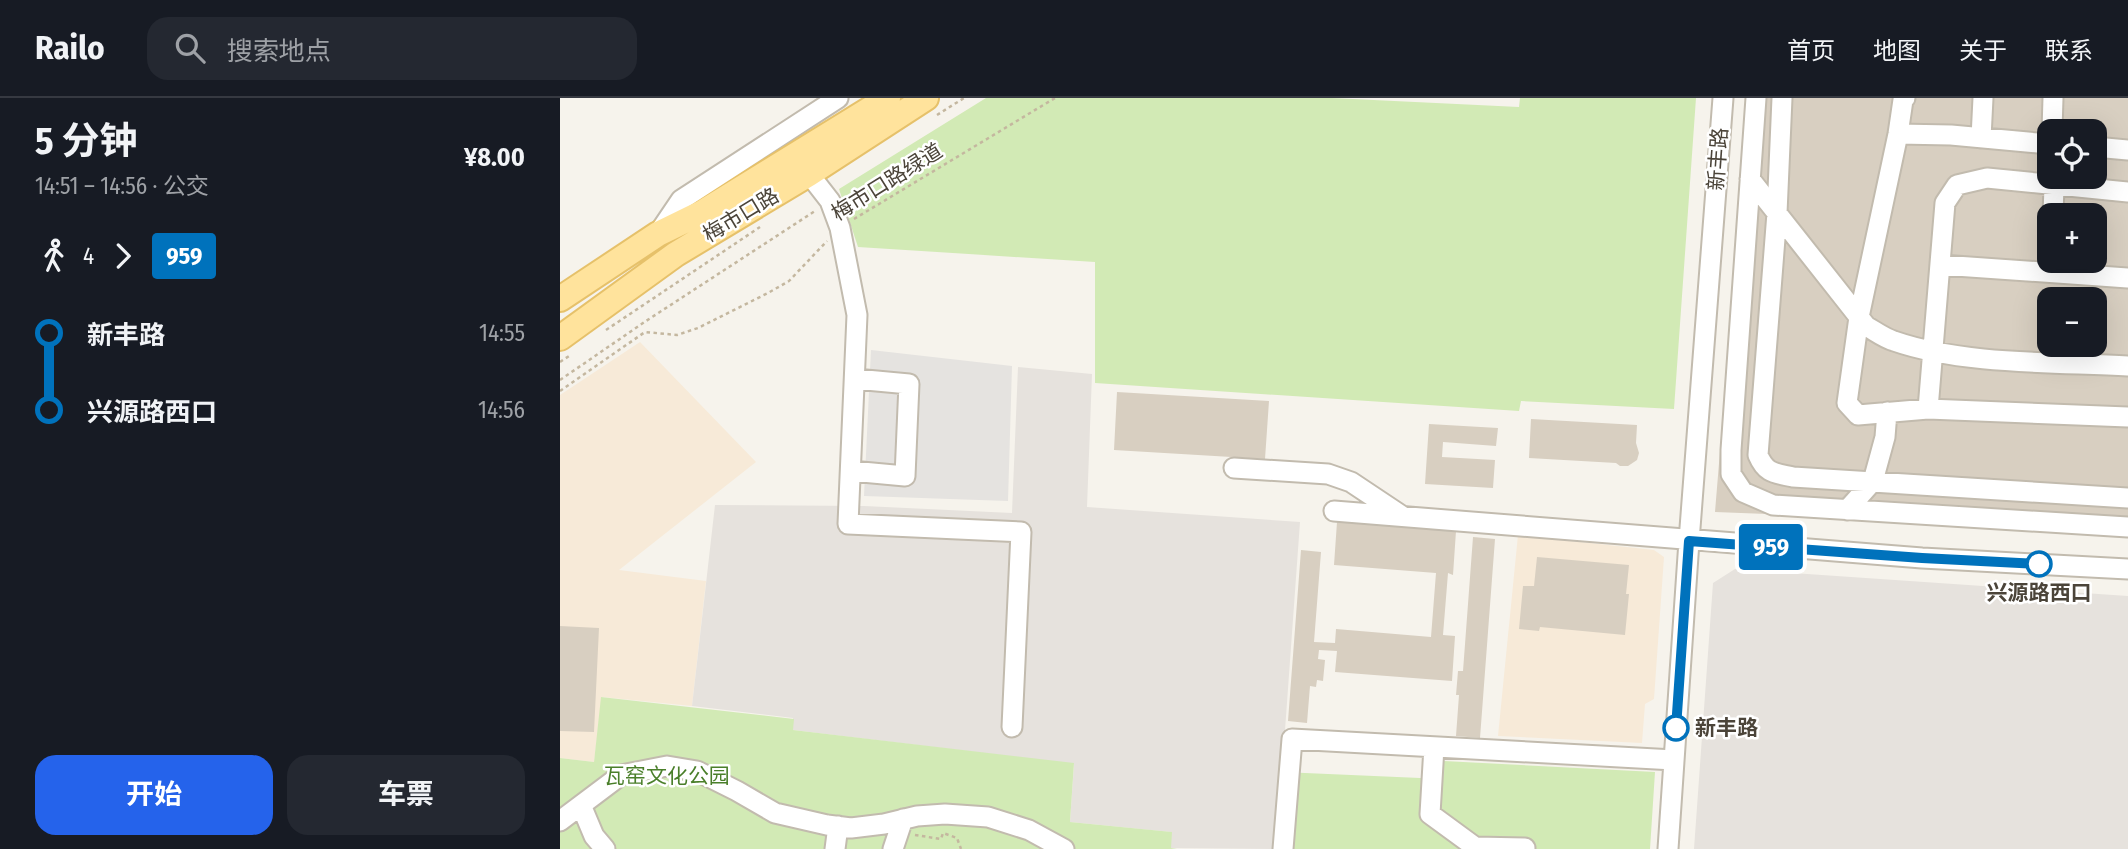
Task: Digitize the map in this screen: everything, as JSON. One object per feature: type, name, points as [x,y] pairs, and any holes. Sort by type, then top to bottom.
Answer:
[{"type":"main road","name":"梅市口路","points":[[560,299],[658,234],[703,212],[888,98]]},
{"type":"main road","name":"梅市口路","points":[[565,346],[676,254],[808,174],[928,108]]},
{"type":"street","points":[[658,234],[681,200],[838,98]]},
{"type":"street","name":"新丰路","points":[[1668,849],[1723,98]]},
{"type":"street","points":[[1756,98],[1731,450],[1731,474],[1743,492],[1773,505],[2128,527]]},
{"type":"street","points":[[1782,98],[1777,213],[1758,455],[1763,466],[1772,472],[1793,477],[2128,498]]},
{"type":"street","points":[[1905,98],[1859,317],[1847,404],[1858,415],[1928,409],[2128,417]]},
{"type":"street","points":[[1981,138],[1983,98]]},
{"type":"street","points":[[2052,119],[2053,98]]},
{"type":"street","points":[[1898,134],[2037,143]]},
{"type":"street","points":[[2107,148],[2128,150]]},
{"type":"street","points":[[808,174],[830,201],[840,228],[857,315],[848,524],[1021,532],[1012,727]]},
{"type":"street","points":[[1928,409],[1945,204],[1957,185],[1987,178],[2037,184]]},
{"type":"street","points":[[1750,179],[1866,326],[1892,340],[1933,351],[1980,358],[2128,366]]},
{"type":"street","points":[[2091,189],[2128,192]]},
{"type":"street","points":[[1941,265],[2037,267]]},
{"type":"street","points":[[2093,273],[2128,278]]},
{"type":"street","points":[[851,471],[905,476],[909,384],[855,379]]},
{"type":"street","points":[[1847,510],[1872,481],[1885,437],[1887,412]]},
{"type":"street","points":[[1234,468],[1328,474],[1351,482],[1402,517]]},
{"type":"street","points":[[1334,511],[1689,541],[1922,558],[2128,569]]},
{"type":"street","points":[[1283,849],[1293,738],[1674,760]]},
{"type":"street","points":[[1434,747],[1430,814],[1475,848],[1524,848]]},
{"type":"street","points":[[560,821],[621,775],[667,766],[697,771],[775,813],[851,828],[945,814],[988,817],[1030,830],[1064,849]]},
{"type":"street","points":[[581,805],[594,836],[605,849]]},
{"type":"street","points":[[893,849],[906,819]]},
{"type":"street","points":[[835,849],[838,826]]},
{"type":"path","points":[[928,108],[964,98]]},
{"type":"path","name":"梅市口路绿道","points":[[560,391],[645,332],[677,335],[698,328],[789,281],[840,228],[1055,98]]},
{"type":"path","points":[[560,380],[830,201]]},
{"type":"path","points":[[603,332],[762,226]]},
{"type":"path","points":[[560,362],[565,346]]},
{"type":"path","points":[[906,819],[906,834],[941,839],[943,833],[957,838],[961,849]]},
{"type":"shaded area","points":[[640,342],[756,462],[619,570],[706,581],[692,706],[602,697],[594,762],[560,758],[560,395]]},
{"type":"shaded area","points":[[871,350],[1012,366],[1008,501],[864,496]]},
{"type":"shaded area","points":[[1018,367],[1092,374],[1087,507],[1300,522],[1282,772],[1272,849],[1171,848],[1171,832],[1070,822],[1074,764],[793,730],[793,718],[692,706],[715,505],[864,506],[1012,513]]},
{"type":"shaded area","points":[[1518,535],[1654,550],[1664,557],[1654,699],[1645,704],[1642,743],[1498,736]]},
{"type":"shaded area","points":[[1735,569],[2128,596],[2128,849],[1694,849],[1713,583]]},
{"type":"green space","points":[[986,98],[1332,98],[1519,107],[1520,98],[1696,98],[1674,409],[1521,401],[1519,411],[1095,383],[1095,262],[858,247],[839,189]]},
{"type":"green space","name":"瓦窑文化公园","points":[[601,697],[794,719],[793,730],[1074,763],[1070,822],[1172,832],[1171,848],[1177,849],[560,849],[560,758],[594,762]]},
{"type":"green space","points":[[1444,761],[1655,772],[1650,849],[1272,849],[1282,772],[1443,779]]},
{"type":"building","points":[[1749,98],[2128,98],[2128,528],[1715,512]]},
{"type":"building","points":[[1117,392],[1269,401],[1265,459],[1114,450]]},
{"type":"building","points":[[1531,419],[1637,425],[1637,460],[1628,466],[1620,466],[1616,463],[1529,458]]},
{"type":"building","points":[[1429,424],[1498,428],[1496,446],[1443,442],[1442,457],[1495,460],[1493,488],[1425,484]]},
{"type":"building","points":[[1337,522],[1456,531],[1453,575],[1448,573],[1443,635],[1455,636],[1452,681],[1335,672],[1337,651],[1319,650],[1318,659],[1325,660],[1323,681],[1317,680],[1316,687],[1310,686],[1307,723],[1288,721],[1301,550],[1321,552],[1314,642],[1335,643],[1336,629],[1431,637],[1436,573],[1334,565]]},
{"type":"building","points":[[1473,537],[1495,539],[1480,738],[1456,736],[1458,671],[1463,671]]},
{"type":"building","points":[[1537,557],[1629,565],[1625,635],[1540,627],[1539,631],[1519,629],[1523,586],[1534,586]]},
{"type":"building","points":[[560,626],[599,628],[594,732],[560,731]]},
{"type":"bus line","name":"959","points":[[1676,728],[1689,541],[2039,564]]},
{"type":"place","name":"兴源路西口","points":[[2039,564]]},
{"type":"place","name":"新丰路","points":[[1676,728]]}]
